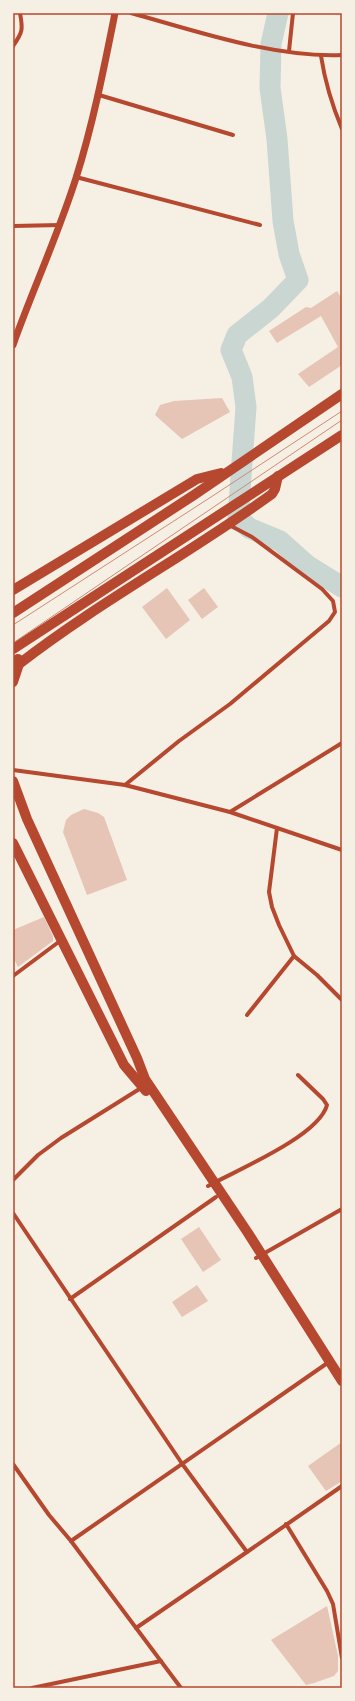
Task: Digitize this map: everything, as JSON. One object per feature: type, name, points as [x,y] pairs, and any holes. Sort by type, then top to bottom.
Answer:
[{"type":"main road","points":[[13,614],[194,495],[342,394]]},
{"type":"main road","points":[[15,650],[77,607],[342,435]]},
{"type":"main road","points":[[13,590],[198,479],[226,472]]},
{"type":"main road","points":[[13,682],[19,664],[52,638],[232,523],[272,494],[275,489],[278,476]]},
{"type":"main road","points":[[13,642],[19,664]]},
{"type":"main road","points":[[13,781],[27,819],[145,1078],[211,1184],[216,1197],[259,1257],[342,1391]]},
{"type":"main road","points":[[13,843],[124,1065],[144,1086],[342,1381]]},
{"type":"street","points":[[13,46],[21,35],[22,27],[20,13]]},
{"type":"street","points":[[13,345],[60,225],[76,177],[99,95],[115,13]]},
{"type":"street","points":[[131,13],[260,47],[321,56],[342,55]]},
{"type":"street","points":[[289,51],[293,13]]},
{"type":"street","points":[[321,56],[327,90],[342,129]]},
{"type":"street","points":[[99,95],[233,135]]},
{"type":"street","points":[[76,177],[260,225]]},
{"type":"street","points":[[13,226],[60,225]]},
{"type":"street","points":[[125,785],[180,741],[230,704],[329,621],[335,612],[333,600],[322,589],[232,523]]},
{"type":"street","points":[[230,812],[342,743]]},
{"type":"street","points":[[13,770],[125,785],[230,812],[342,850]]},
{"type":"street","points":[[277,828],[270,892],[272,907],[294,956],[317,975],[342,1000]]},
{"type":"street","points":[[13,976],[61,940]]},
{"type":"street","points":[[247,1015],[294,956]]},
{"type":"street","points":[[211,1184],[297,1139],[318,1121],[326,1111],[327,1105],[323,1099],[298,1075]]},
{"type":"street","points":[[13,1180],[38,1155],[61,1138],[144,1086]]},
{"type":"street","points":[[70,1299],[216,1197]]},
{"type":"street","points":[[259,1257],[342,1209]]},
{"type":"street","points":[[13,1213],[183,1465],[247,1552]]},
{"type":"street","points":[[71,1541],[183,1465],[326,1364]]},
{"type":"street","points":[[13,1464],[49,1515],[71,1541],[181,1688]]},
{"type":"street","points":[[13,1474],[18,1471]]},
{"type":"street","points":[[136,1628],[342,1486]]},
{"type":"street","points":[[286,1524],[327,1591],[333,1604],[342,1658]]},
{"type":"street","points":[[32,1688],[160,1661]]},
{"type":"building","points":[[337,291],[342,299],[342,365],[309,387],[298,374],[338,347],[321,316],[277,343],[269,331],[306,307],[311,308]]},
{"type":"building","points":[[222,398],[230,412],[182,439],[155,415],[160,405],[174,401]]},
{"type":"building","points":[[167,588],[190,620],[166,639],[142,607]]},
{"type":"building","points":[[204,588],[218,607],[202,619],[188,600]]},
{"type":"building","points":[[84,809],[98,813],[104,817],[127,880],[87,895],[63,832],[66,820],[71,815]]},
{"type":"building","points":[[44,917],[53,936],[53,941],[18,967],[13,957],[13,930]]},
{"type":"building","points":[[199,1227],[221,1260],[203,1272],[181,1239]]},
{"type":"building","points":[[197,1285],[208,1301],[182,1317],[172,1302]]},
{"type":"building","points":[[342,1442],[342,1481],[326,1491],[308,1466]]},
{"type":"building","points":[[327,1606],[338,1656],[338,1671],[334,1676],[306,1685],[271,1640]]},
{"type":"waterway","points":[[278,13],[271,44],[270,88],[277,139],[283,221],[289,254],[298,280],[271,308],[237,335],[231,350],[242,377],[246,407],[238,518],[249,528],[280,541],[308,566],[342,587]]},
{"type":"tram line","points":[[13,625],[342,411]]},
{"type":"tram line","points":[[13,643],[342,420]]}]
